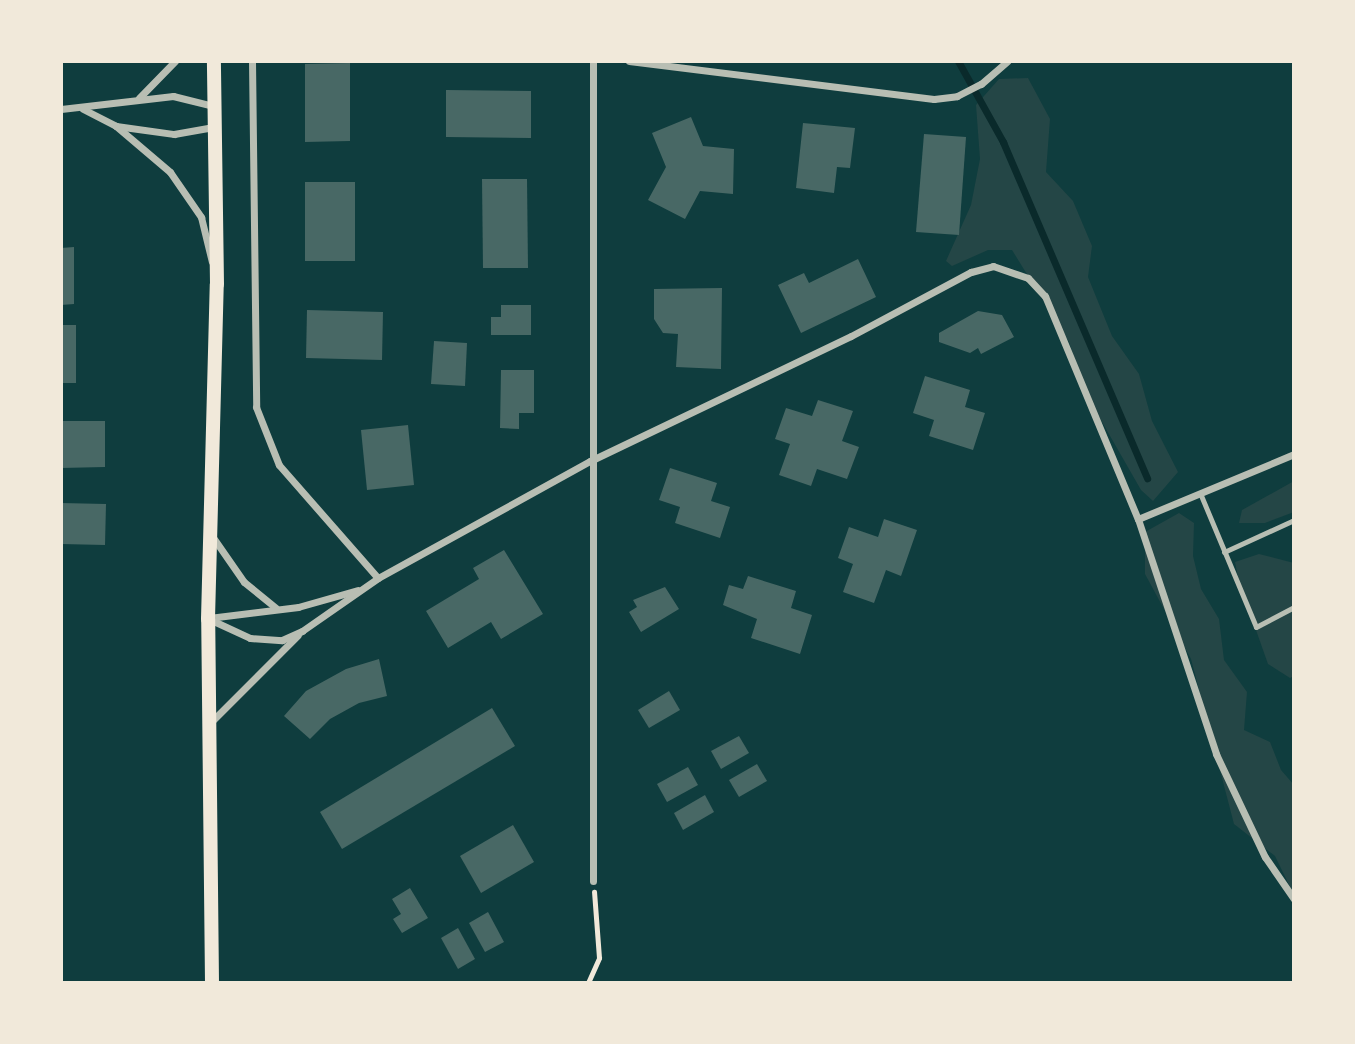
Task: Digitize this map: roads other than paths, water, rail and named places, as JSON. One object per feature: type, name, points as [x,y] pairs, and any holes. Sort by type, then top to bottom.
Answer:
[{"type":"main road","points":[[212,983],[208,619],[217,284],[214,61]]},
{"type":"street","points":[[139,98],[175,61]]},
{"type":"street","points":[[252,61],[256,407],[279,465],[379,578]]},
{"type":"street","points":[[593,61],[590,461],[593,881]]},
{"type":"street","points":[[629,61],[934,99],[957,96],[1000,70],[1007,61]]},
{"type":"street","points":[[61,109],[83,109],[139,98],[173,96],[213,106]]},
{"type":"street","points":[[83,109],[116,126],[147,150],[189,197],[201,217],[217,284]]},
{"type":"street","points":[[116,126],[174,134],[213,127]]},
{"type":"street","points":[[208,619],[250,638],[282,640],[339,609],[359,590],[379,578],[590,461],[851,336],[971,272],[993,266],[1028,278],[1045,296],[1138,519],[1216,754],[1265,856],[1294,899]]},
{"type":"street","points":[[1138,519],[1294,454]]},
{"type":"street","points":[[210,533],[244,582],[276,608]]},
{"type":"street","points":[[208,619],[298,607],[359,590]]},
{"type":"street","points":[[209,724],[302,631]]},
{"type":"lane","points":[[1200,493],[1256,627],[1294,607]]},
{"type":"lane","points":[[1224,552],[1294,520]]},
{"type":"waterway","points":[[958,61],[1003,142],[1147,478]]}]
